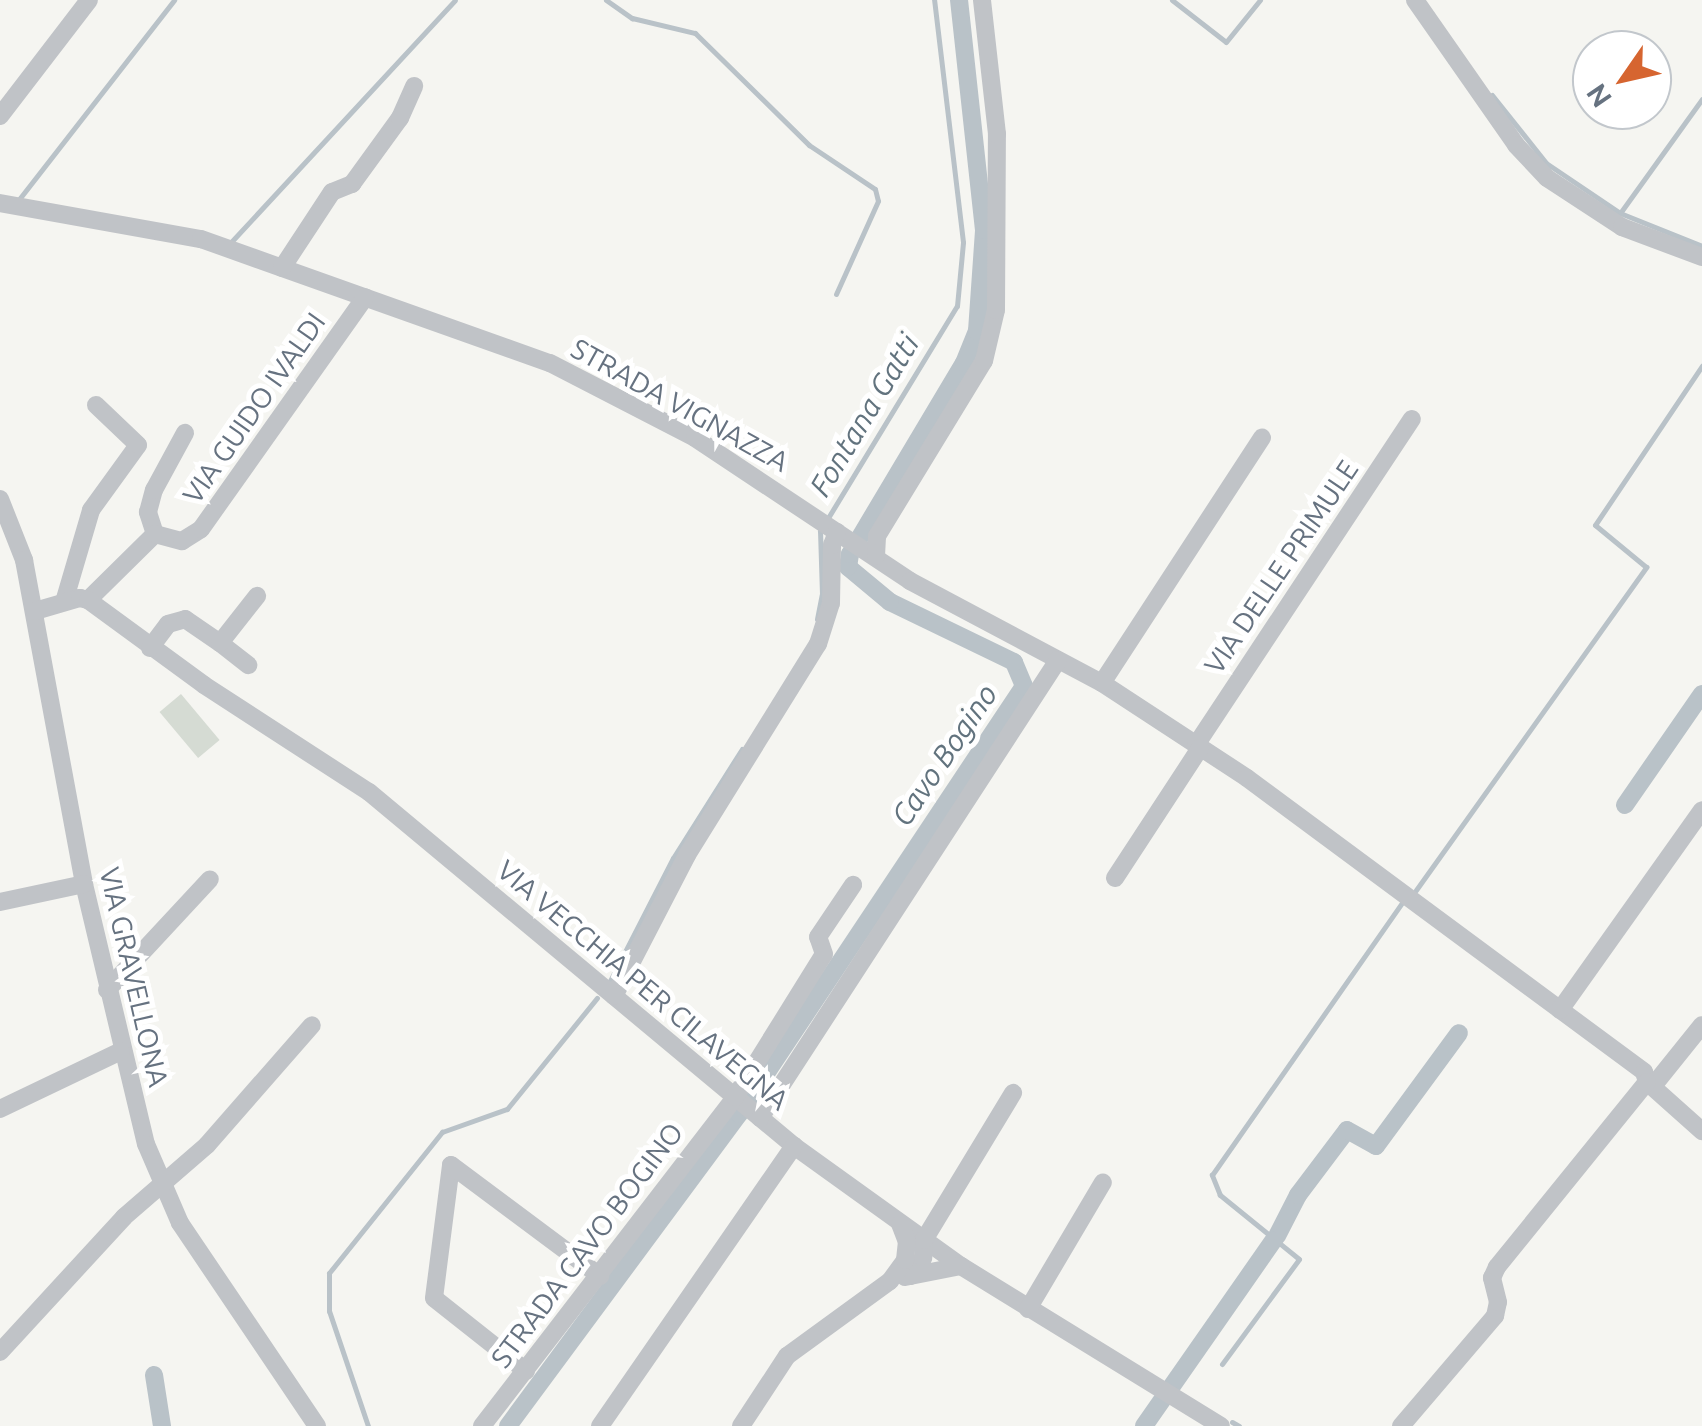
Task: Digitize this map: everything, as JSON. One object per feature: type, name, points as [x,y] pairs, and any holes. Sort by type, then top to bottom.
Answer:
[{"type":"street","points":[[0,116],[89,0]]},
{"type":"street","points":[[614,996],[687,855],[818,644],[830,603],[832,545],[846,537],[877,536],[984,362],[996,310],[996,134],[982,0]]},
{"type":"street","points":[[1415,0],[1516,146],[1547,178],[1622,227],[1702,258]]},
{"type":"street","points":[[282,268],[332,192],[352,184],[400,118],[414,86]]},
{"type":"street","name":"STRADA VIGNAZZA","points":[[0,203],[200,238],[550,363],[695,438],[910,581],[1102,683],[1198,747],[1644,1072],[1650,1084],[1702,1131]]},
{"type":"street","name":"VIA GUIDO IVALDI","points":[[155,534],[182,541],[201,529],[365,298]]},
{"type":"street","points":[[64,602],[91,510],[138,444],[96,405]]},
{"type":"street","name":"VIA DELLE PRIMULE","points":[[1114,878],[1412,419]]},
{"type":"street","points":[[35,611],[88,600],[155,534],[148,512],[154,490],[185,433]]},
{"type":"street","points":[[1102,683],[1262,438]]},
{"type":"street","name":"VIA GRAVELLONA","points":[[0,499],[24,560],[84,884],[120,1052],[162,1187],[212,1275],[317,1426]]},
{"type":"street","points":[[220,644],[257,596]]},
{"type":"street","name":"VIA VECCHIA PER CILAVEGNA","points":[[88,600],[150,648],[369,792],[794,1146],[1028,1310],[1221,1426]]},
{"type":"street","points":[[150,648],[168,624],[185,619],[248,665]]},
{"type":"street","points":[[759,1118],[1058,660]]},
{"type":"street","points":[[1560,1010],[1702,810]]},
{"type":"street","points":[[107,990],[210,879]]},
{"type":"street","points":[[0,902],[84,884]]},
{"type":"street","name":"STRADA CAVO BOGINO","points":[[482,1426],[735,1097],[824,954],[818,937],[854,885]]},
{"type":"street","points":[[0,1352],[124,1218],[207,1145],[312,1025]]},
{"type":"street","points":[[1401,1426],[1495,1316],[1498,1302],[1492,1278],[1497,1267],[1702,1025]]},
{"type":"street","points":[[0,1108],[120,1052]]},
{"type":"street","points":[[912,1276],[923,1258],[924,1240],[1013,1093]]},
{"type":"street","points":[[600,1426],[794,1146]]},
{"type":"street","points":[[526,1371],[434,1298],[451,1165],[600,1276]]},
{"type":"street","points":[[1028,1310],[1103,1182]]},
{"type":"street","points":[[741,1426],[787,1356],[890,1281],[906,1260],[900,1222]]},
{"type":"street","points":[[890,1281],[961,1266]]},
{"type":"shaded area","points":[[181,694],[220,740],[198,758],[160,712]]},
{"type":"waterway","points":[[20,198],[174,0]]},
{"type":"waterway","points":[[232,241],[455,0]]},
{"type":"waterway","points":[[606,0],[632,18],[695,33],[809,145],[875,189],[878,201],[836,294]]},
{"type":"waterway","name":"Fontana Gatti","points":[[817,619],[822,594],[820,531],[957,306],[963,242],[934,0]]},
{"type":"waterway","name":"Cavo Bogino","points":[[508,1426],[739,1114],[1024,686],[1014,662],[890,602],[848,567],[850,554],[964,363],[977,331],[984,230],[959,0]]},
{"type":"waterway","points":[[1172,0],[1226,42],[1260,0]]},
{"type":"waterway","points":[[1492,95],[1546,163],[1620,213]]},
{"type":"waterway","points":[[1702,99],[1620,213],[1702,246]]},
{"type":"waterway","points":[[1416,890],[1646,567],[1595,525],[1702,366]]},
{"type":"waterway","points":[[1625,805],[1702,694]]},
{"type":"waterway","name":"Fontana Gatti","points":[[610,981],[673,858],[742,749]]},
{"type":"waterway","points":[[1222,1364],[1299,1259],[1220,1195],[1212,1175],[1403,901]]},
{"type":"waterway","name":"Fontana Gatti","points":[[368,1426],[329,1311],[329,1273],[442,1132],[507,1109],[597,998]]},
{"type":"waterway","points":[[1277,1236],[1298,1195],[1347,1130],[1376,1146],[1459,1033]]},
{"type":"waterway","points":[[1144,1426],[1273,1241]]},
{"type":"waterway","points":[[154,1375],[162,1426]]},
{"type":"waterway","points":[[1232,1422],[1239,1426]]}]
